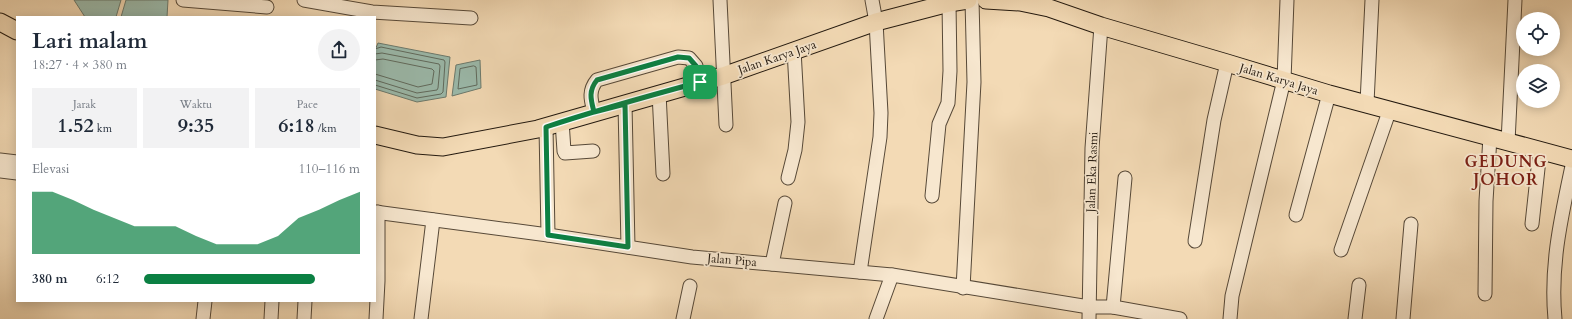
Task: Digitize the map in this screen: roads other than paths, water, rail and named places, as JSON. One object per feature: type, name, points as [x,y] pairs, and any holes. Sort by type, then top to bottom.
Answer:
[{"type":"main road","name":"Jalan Karya Jaya","points":[[376,135],[417,146],[443,147],[477,142],[546,127],[659,93],[723,76],[876,22],[949,3],[968,0]]},
{"type":"main road","name":"Jalan Karya Jaya","points":[[986,0],[1020,2],[1049,8],[1100,26],[1227,62],[1329,94],[1572,158]]},
{"type":"main road","points":[[0,22],[16,30]]},
{"type":"street","points":[[183,0],[267,8]]},
{"type":"street","points":[[304,0],[372,12],[471,18]]},
{"type":"street","points":[[720,0],[726,125]]},
{"type":"street","points":[[860,272],[880,125],[881,100],[876,22],[872,0]]},
{"type":"street","points":[[963,288],[974,82],[972,0]]},
{"type":"street","points":[[1230,319],[1232,296],[1284,80],[1287,0]]},
{"type":"street","points":[[1367,103],[1372,0]]},
{"type":"street","points":[[1508,142],[1515,0]]},
{"type":"street","points":[[932,196],[940,118],[948,107],[950,71],[949,3]]},
{"type":"street","name":"Jalan Eka Rasmi","points":[[1089,313],[1092,148],[1100,26]]},
{"type":"street","points":[[788,178],[795,150],[798,122],[794,50]]},
{"type":"street","points":[[594,112],[590,94],[591,87],[597,80],[656,63],[678,57],[689,58],[696,66],[700,82]]},
{"type":"street","points":[[1195,241],[1214,120],[1227,62]]},
{"type":"street","points":[[659,93],[664,174]]},
{"type":"street","points":[[1296,214],[1329,94]]},
{"type":"street","points":[[625,104],[628,247]]},
{"type":"street","points":[[1341,250],[1390,109]]},
{"type":"street","points":[[562,121],[564,152],[593,151]]},
{"type":"street","points":[[546,127],[548,235]]},
{"type":"street","points":[[1485,294],[1486,201],[1490,137]]},
{"type":"street","points":[[1532,224],[1540,150]]},
{"type":"street","points":[[0,160],[16,162]]},
{"type":"street","points":[[1555,319],[1554,279],[1557,239],[1572,166]]},
{"type":"street","points":[[0,171],[16,173]]},
{"type":"street","points":[[1113,307],[1125,178]]},
{"type":"street","points":[[772,264],[785,203]]},
{"type":"street","points":[[376,319],[378,281],[377,212]]},
{"type":"street","name":"Jalan Pipa","points":[[377,212],[548,235],[692,257],[892,275],[1089,313],[1113,307],[1180,319]]},
{"type":"street","points":[[421,319],[433,220]]},
{"type":"street","points":[[1403,319],[1410,224]]},
{"type":"street","points":[[876,319],[892,275]]},
{"type":"street","points":[[1355,319],[1359,285]]},
{"type":"street","points":[[683,319],[690,286]]},
{"type":"street","points":[[203,319],[205,302]]},
{"type":"street","points":[[271,319],[272,302]]},
{"type":"street","points":[[304,319],[305,302]]},
{"type":"water","points":[[74,0],[121,0],[116,16],[84,16]]},
{"type":"water","points":[[126,0],[168,0],[167,16],[121,16]]},
{"type":"water","points":[[378,43],[450,57],[446,97],[417,102],[376,89],[376,48]]},
{"type":"water","points":[[480,60],[481,88],[452,96],[456,65]]},
{"type":"district","name":"GEDUNG JOHOR","points":[[1506,171]]}]
